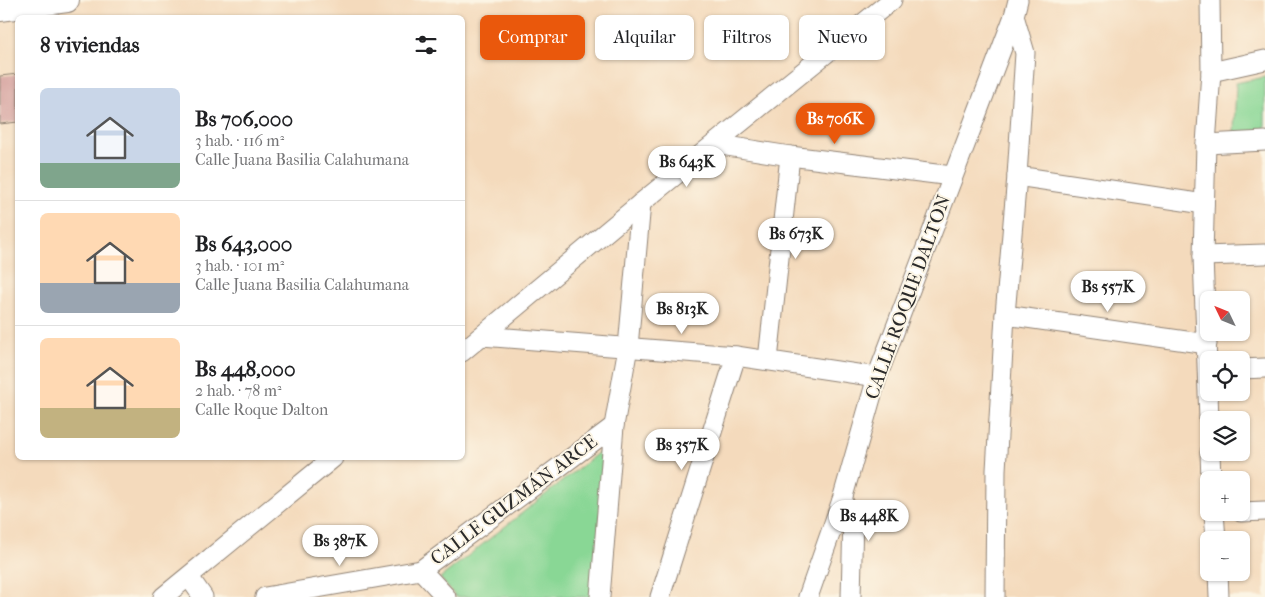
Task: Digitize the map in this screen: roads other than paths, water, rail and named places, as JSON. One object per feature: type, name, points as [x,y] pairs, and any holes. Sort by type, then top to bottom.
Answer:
[{"type":"street","points":[[0,10],[67,0]]},
{"type":"street","points":[[465,350],[892,0]]},
{"type":"street","points":[[1207,351],[1203,256],[1206,144],[1212,72],[1210,0]]},
{"type":"street","points":[[995,597],[996,470],[1005,316],[1025,54],[1016,8]]},
{"type":"street","name":"CALLE ROQUE DALTON","points":[[808,597],[842,500],[877,377],[1016,8]]},
{"type":"street","points":[[1212,72],[1265,60]]},
{"type":"street","points":[[1206,144],[1265,141]]},
{"type":"street","points":[[715,144],[790,156],[952,176]]},
{"type":"street","points":[[768,360],[790,156]]},
{"type":"street","points":[[1017,176],[1204,204]]},
{"type":"street","points":[[600,597],[614,426],[628,347],[642,203]]},
{"type":"street","points":[[1203,256],[1265,254]]},
{"type":"street","points":[[1005,316],[1207,344]]},
{"type":"street","points":[[482,336],[736,356],[877,377]]},
{"type":"street","points":[[660,597],[736,356]]},
{"type":"street","points":[[1250,369],[1265,368]]},
{"type":"street","name":"CALLE GUZMÁN ARCE","points":[[265,597],[421,570],[614,426]]},
{"type":"street","points":[[164,597],[330,460]]},
{"type":"street","points":[[842,500],[853,518],[851,597]]},
{"type":"street","points":[[1250,512],[1265,511]]},
{"type":"street","points":[[421,570],[446,597]]},
{"type":"street","points":[[188,578],[203,597]]},
{"type":"street","points":[[1218,581],[1219,597]]}]
